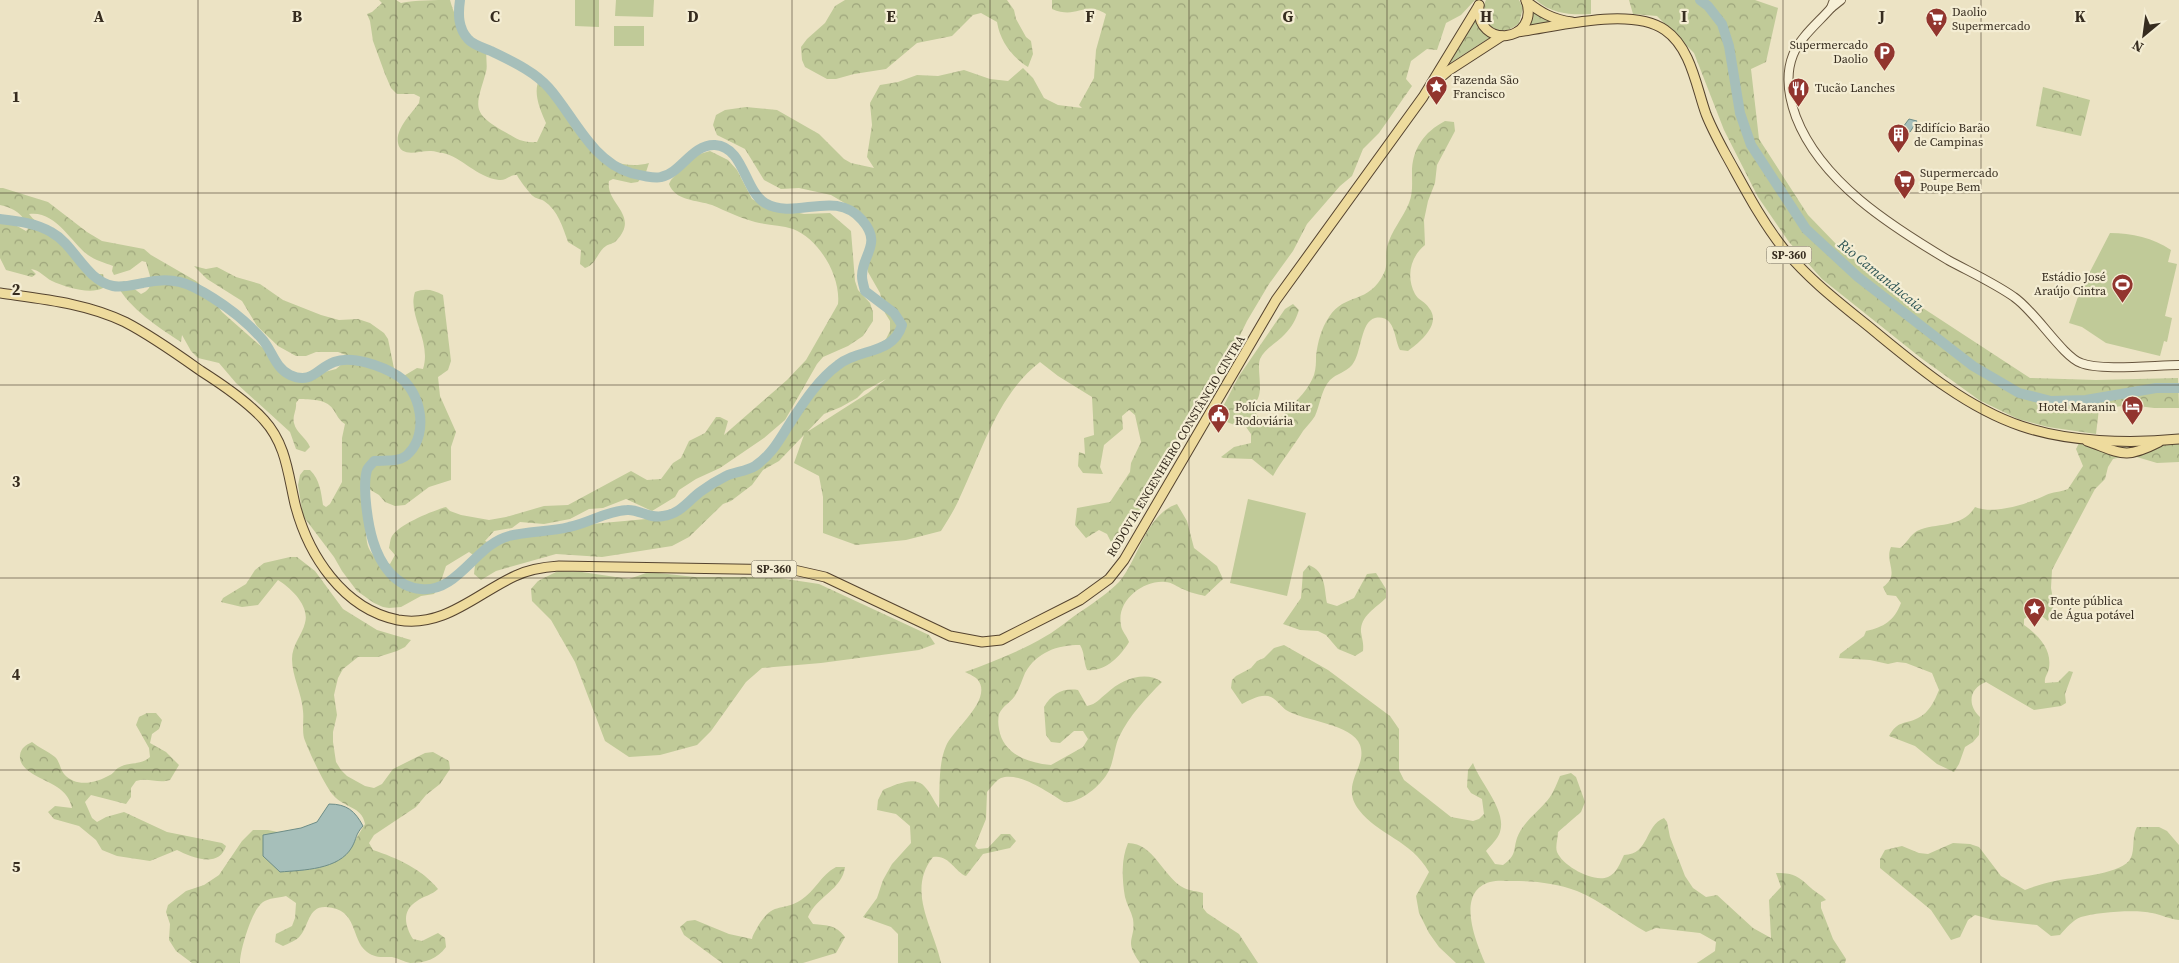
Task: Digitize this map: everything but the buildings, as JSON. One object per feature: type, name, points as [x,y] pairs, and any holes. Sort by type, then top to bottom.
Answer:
[{"type":"main road","name":"SP-360","points":[[1526,0],[1538,11],[1551,17],[1580,23]]},
{"type":"main road","name":"SP-360","points":[[1517,32],[1526,22],[1528,15],[1526,0]]},
{"type":"main road","name":"SP-360","points":[[1480,2],[1478,13],[1481,22],[1493,34],[1502,36],[1580,23],[1635,20],[1651,22],[1674,38],[1687,58],[1707,115],[1722,148],[1765,223],[1802,270],[1906,356],[1958,394],[1999,417],[2020,426],[2077,438],[2122,454],[2135,452],[2160,441]]},
{"type":"main road","name":"RODOVIA ENGENHEIRO CONSTÂNCIO CINTRA","points":[[0,293],[58,301],[123,321],[153,338],[245,403],[264,420],[278,441],[287,461],[295,504],[303,528],[317,554],[334,581],[348,597],[370,611],[398,620],[428,621],[451,613],[515,575],[538,568],[559,566],[794,570],[825,578],[950,636],[982,642],[1001,640],[1098,588],[1124,560],[1276,300],[1428,89],[1480,2]]},
{"type":"main road","name":"RODOVIA ENGENHEIRO CONSTÂNCIO CINTRA","points":[[1428,89],[1448,71],[1502,36]]},
{"type":"main road","name":"SP-360","points":[[2077,438],[2160,441],[2179,439]]},
{"type":"street","points":[[1841,0],[1833,4],[1793,53],[1790,64],[1789,88],[1792,106],[1810,144],[1848,188],[1904,231],[1947,259],[2014,297],[2041,322],[2072,358],[2079,363],[2101,366],[2179,365]]},
{"type":"green space","points":[[379,0],[396,0],[401,3],[450,0],[463,29],[487,49],[487,69],[478,101],[481,113],[494,125],[516,139],[537,142],[546,123],[537,95],[540,78],[551,86],[559,97],[581,136],[600,154],[623,164],[649,163],[646,172],[638,182],[631,183],[613,179],[609,181],[609,189],[624,217],[625,224],[623,232],[616,241],[606,246],[592,264],[585,268],[580,264],[581,250],[568,242],[553,209],[544,201],[531,195],[517,175],[499,180],[483,175],[450,155],[432,151],[412,153],[403,151],[400,148],[398,143],[399,132],[419,103],[420,97],[414,94],[397,94],[391,88],[385,74],[373,41],[367,14],[382,3]]},
{"type":"green space","points":[[575,0],[599,0],[599,27],[575,26]]},
{"type":"green space","points":[[616,0],[654,0],[653,17],[615,16]]},
{"type":"green space","points":[[845,0],[1007,0],[1014,10],[1016,19],[1026,37],[1031,41],[1033,54],[1028,67],[1008,48],[1001,36],[997,22],[981,13],[973,15],[952,36],[917,43],[886,69],[836,79],[827,79],[805,67],[802,60],[801,47],[825,23],[835,6]]},
{"type":"green space","points":[[1052,0],[1475,0],[1461,15],[1446,23],[1437,50],[1427,49],[1411,61],[1406,79],[1412,86],[1379,133],[1363,149],[1352,176],[1340,186],[1307,224],[1293,251],[1269,284],[1247,321],[1214,389],[1166,463],[1153,491],[1114,548],[1107,534],[1099,530],[1086,538],[1075,525],[1077,508],[1110,502],[1130,472],[1131,463],[1141,442],[1135,415],[1129,410],[1122,416],[1123,429],[1104,445],[1100,467],[1103,474],[1083,473],[1078,466],[1079,452],[1085,454],[1084,438],[1094,435],[1092,397],[1058,376],[1040,362],[1025,375],[1013,390],[992,424],[956,506],[941,531],[906,540],[856,545],[823,533],[823,497],[819,476],[794,463],[804,435],[779,461],[763,470],[752,485],[731,501],[723,504],[689,537],[672,546],[602,557],[556,554],[496,571],[481,580],[474,574],[476,557],[469,552],[446,566],[439,587],[434,594],[421,596],[401,607],[383,607],[357,591],[303,516],[298,485],[300,475],[304,470],[310,470],[316,478],[320,486],[323,505],[326,507],[330,504],[342,482],[342,438],[345,424],[339,419],[330,405],[317,400],[299,399],[296,403],[294,423],[310,447],[305,452],[296,449],[290,432],[236,383],[219,363],[198,358],[191,351],[182,335],[181,342],[145,317],[129,302],[117,285],[124,281],[141,294],[146,291],[151,280],[146,262],[142,261],[130,270],[114,275],[112,271],[113,266],[88,255],[62,228],[47,217],[29,214],[63,240],[95,274],[103,274],[105,284],[103,288],[91,291],[64,286],[31,269],[36,274],[32,277],[6,270],[0,258],[0,214],[26,231],[28,229],[24,219],[18,212],[0,205],[0,188],[3,188],[48,202],[102,241],[144,249],[196,281],[210,295],[222,312],[264,349],[275,365],[296,376],[317,374],[336,369],[343,363],[346,355],[338,352],[316,352],[306,356],[296,356],[278,346],[257,326],[242,301],[207,279],[194,266],[206,269],[217,267],[236,277],[260,284],[283,300],[321,315],[339,320],[358,319],[370,323],[384,333],[388,339],[397,383],[402,377],[417,368],[423,369],[425,359],[422,338],[414,310],[415,292],[429,290],[443,295],[451,361],[448,370],[438,377],[440,396],[456,432],[451,447],[451,480],[429,487],[405,505],[395,506],[385,502],[379,495],[362,485],[361,498],[370,551],[374,556],[390,564],[395,555],[389,548],[390,542],[396,531],[417,518],[446,507],[450,511],[461,515],[489,520],[544,506],[568,505],[631,471],[647,480],[661,479],[673,463],[681,458],[689,441],[705,433],[716,417],[728,421],[724,435],[787,380],[806,360],[838,304],[836,282],[832,271],[811,241],[793,229],[749,220],[712,205],[687,199],[676,194],[669,184],[671,180],[693,156],[710,151],[728,160],[737,170],[752,199],[763,205],[804,214],[830,213],[851,231],[855,281],[858,290],[870,303],[873,321],[863,336],[848,346],[823,357],[817,364],[785,420],[764,438],[720,468],[696,479],[679,490],[675,497],[652,511],[626,499],[603,508],[589,509],[570,519],[544,524],[520,522],[512,528],[494,531],[485,541],[492,544],[521,532],[549,532],[559,527],[668,517],[679,514],[693,494],[706,485],[737,469],[755,464],[787,430],[812,391],[832,370],[846,360],[879,344],[886,339],[890,331],[890,321],[885,313],[880,293],[868,272],[868,230],[860,216],[853,208],[831,195],[799,188],[781,189],[764,180],[745,149],[717,135],[713,125],[716,115],[725,110],[746,107],[777,110],[819,134],[844,159],[851,163],[874,168],[867,157],[872,125],[870,103],[880,85],[898,82],[917,75],[938,76],[964,70],[990,79],[1008,81],[1023,68],[1033,78],[1044,98],[1058,105],[1082,108],[1079,105],[1094,78],[1096,50],[1106,14],[1092,9],[1061,12],[1052,9]],"holes":[[[886,379],[868,393],[807,432],[824,414],[857,398],[864,391]]]},
{"type":"green space","points":[[1486,0],[1519,0],[1523,8],[1519,23],[1505,30],[1497,30],[1491,27],[1486,22],[1484,16],[1483,8]]},
{"type":"green space","points":[[1536,0],[1591,0],[1591,14],[1562,13],[1542,5]]},
{"type":"green space","points":[[1629,0],[1755,0],[1778,8],[1766,62],[1751,69],[1759,139],[1808,215],[1839,247],[1880,280],[2030,378],[2096,380],[2178,378],[2179,408],[2154,408],[2130,405],[2099,409],[2096,434],[2048,427],[2018,419],[1979,400],[1921,358],[1822,279],[1789,242],[1758,197],[1724,130],[1694,53],[1657,16],[1633,14]]},
{"type":"green space","points":[[1531,11],[1556,23],[1527,29],[1531,20]]},
{"type":"green space","points":[[1475,19],[1481,30],[1491,37],[1450,63]]},
{"type":"green space","points":[[614,26],[644,26],[644,46],[614,46]]},
{"type":"green space","points":[[2043,87],[2090,100],[2081,136],[2036,126]]},
{"type":"green space","points":[[1445,121],[1454,122],[1455,131],[1437,165],[1435,183],[1428,201],[1424,220],[1425,245],[1416,255],[1410,274],[1415,294],[1428,306],[1432,314],[1433,320],[1428,332],[1408,351],[1400,350],[1391,324],[1387,320],[1375,318],[1370,321],[1366,325],[1358,353],[1352,365],[1332,378],[1327,384],[1315,416],[1273,476],[1252,459],[1221,457],[1234,447],[1251,443],[1251,434],[1246,427],[1237,426],[1217,418],[1239,376],[1285,309],[1293,304],[1299,310],[1290,329],[1265,352],[1259,364],[1260,389],[1257,400],[1253,404],[1258,417],[1262,421],[1267,422],[1282,417],[1309,385],[1315,372],[1320,335],[1335,309],[1371,290],[1378,283],[1385,270],[1386,250],[1389,241],[1410,199],[1414,156],[1425,136]]},
{"type":"green space","name":"Estádio José Araújo Cintra","points":[[2110,233],[2134,235],[2157,242],[2171,250],[2168,262],[2177,264],[2165,316],[2172,318],[2167,342],[2164,341],[2160,356],[2106,343],[2082,327],[2069,323],[2080,291]]},
{"type":"green space","points":[[2093,442],[2130,448],[2159,442],[2179,442],[2179,462],[2157,463],[2130,455],[2113,459],[2108,467],[2105,479],[2095,489],[2052,570],[2051,588],[2054,605],[2048,621],[2043,617],[2030,615],[2024,619],[2024,625],[2043,643],[2048,655],[2049,668],[2045,683],[2058,682],[2069,671],[2073,672],[2065,694],[2066,703],[2061,706],[2034,710],[1986,682],[1980,685],[1976,688],[1972,697],[1973,707],[1980,717],[1979,735],[1965,747],[1954,772],[1937,764],[1915,746],[1889,736],[1895,727],[1922,716],[1931,706],[1939,690],[1932,673],[1906,663],[1888,664],[1870,660],[1839,658],[1840,654],[1864,636],[1866,631],[1892,619],[1901,603],[1896,596],[1887,595],[1883,587],[1891,578],[1892,573],[1889,558],[1891,547],[1900,548],[1912,535],[1924,528],[1963,519],[1975,507],[1991,510],[2001,509],[2030,502],[2048,494],[2068,489],[2083,466],[2076,449],[2079,443]]},
{"type":"green space","points":[[1248,499],[1306,513],[1287,596],[1230,583]]},
{"type":"green space","points":[[1177,504],[1187,521],[1194,548],[1217,566],[1223,579],[1205,596],[1188,592],[1168,582],[1157,582],[1140,588],[1127,600],[1123,608],[1121,627],[1129,642],[1117,658],[1100,669],[1087,670],[1080,645],[1063,646],[1048,651],[1030,666],[1014,697],[999,714],[998,725],[1001,738],[1011,751],[1025,759],[1051,765],[1083,747],[1088,739],[1083,731],[1074,731],[1060,743],[1051,742],[1046,735],[1044,707],[1054,695],[1062,691],[1078,690],[1087,706],[1096,703],[1119,684],[1133,678],[1155,678],[1162,682],[1138,708],[1123,729],[1117,741],[1107,774],[1088,793],[1070,802],[1064,802],[1025,780],[1008,777],[997,781],[987,792],[986,819],[975,846],[978,849],[988,848],[1001,834],[1010,834],[1016,841],[1010,848],[983,854],[966,876],[947,860],[933,857],[925,870],[922,896],[924,910],[941,963],[898,963],[898,934],[891,927],[863,917],[877,898],[883,880],[892,864],[911,843],[910,826],[896,814],[877,810],[878,800],[883,790],[910,781],[921,783],[939,808],[943,753],[950,739],[970,714],[980,696],[981,688],[978,680],[965,672],[1006,656],[1036,641],[1055,630],[1106,593],[1119,582],[1126,572],[1150,527],[1157,518]]},
{"type":"green space","points":[[297,557],[315,571],[343,609],[377,630],[411,640],[405,647],[397,651],[378,657],[358,657],[343,669],[338,678],[334,695],[337,715],[333,742],[336,762],[341,770],[347,776],[365,786],[374,788],[382,784],[393,769],[425,753],[433,752],[449,761],[450,769],[440,784],[426,795],[416,807],[374,835],[369,843],[373,850],[417,870],[438,889],[412,905],[406,919],[413,939],[422,941],[438,933],[445,938],[446,947],[439,955],[426,961],[410,963],[392,957],[379,957],[370,954],[358,940],[349,919],[344,913],[337,909],[326,907],[312,913],[300,936],[283,946],[275,942],[276,934],[292,926],[295,918],[296,903],[286,896],[268,900],[259,906],[247,930],[240,963],[192,963],[176,951],[169,940],[170,924],[166,912],[168,905],[186,891],[204,885],[219,875],[242,841],[253,830],[268,830],[351,847],[365,824],[363,818],[356,810],[333,795],[317,768],[304,738],[302,705],[292,659],[292,654],[305,623],[305,610],[302,604],[278,580],[258,605],[242,607],[221,602],[223,598],[246,584],[255,570],[264,563]]},
{"type":"green space","points":[[1309,565],[1315,568],[1321,576],[1327,603],[1337,606],[1354,598],[1367,574],[1376,573],[1386,589],[1386,598],[1363,621],[1361,632],[1363,651],[1355,656],[1338,649],[1326,635],[1318,631],[1300,630],[1283,624],[1301,598],[1303,572]]},
{"type":"green space","points":[[558,571],[582,572],[629,579],[649,572],[695,577],[773,577],[819,584],[929,635],[935,644],[919,650],[821,663],[762,668],[746,682],[711,731],[697,745],[660,755],[629,757],[605,741],[575,662],[551,620],[532,601],[531,589],[538,581]]},
{"type":"green space","points":[[1284,645],[1328,670],[1390,716],[1399,729],[1399,770],[1404,780],[1451,817],[1473,821],[1479,819],[1484,814],[1482,799],[1471,793],[1467,787],[1468,770],[1473,763],[1500,815],[1500,832],[1496,840],[1486,851],[1495,864],[1503,865],[1511,858],[1523,826],[1550,797],[1560,776],[1571,773],[1576,777],[1585,802],[1581,812],[1558,832],[1556,848],[1560,857],[1572,868],[1595,878],[1608,877],[1616,870],[1624,855],[1638,850],[1653,827],[1664,818],[1685,876],[1693,888],[1706,897],[1717,895],[1753,928],[1771,938],[1769,900],[1781,887],[1776,873],[1795,876],[1823,897],[1826,900],[1821,902],[1821,908],[1833,939],[1846,959],[1845,963],[1697,963],[1715,951],[1716,942],[1700,933],[1656,928],[1646,932],[1577,891],[1561,886],[1529,881],[1495,881],[1479,887],[1473,896],[1471,906],[1473,931],[1485,963],[1456,963],[1439,947],[1429,933],[1419,913],[1416,896],[1429,872],[1413,852],[1367,819],[1354,801],[1353,784],[1361,753],[1360,745],[1356,738],[1338,728],[1294,714],[1286,710],[1271,697],[1260,696],[1242,704],[1231,688],[1232,680],[1236,676],[1251,668],[1274,648]]},
{"type":"green space","points":[[147,713],[156,713],[162,720],[159,729],[152,734],[150,743],[166,752],[179,765],[170,780],[136,781],[131,788],[131,797],[126,804],[91,795],[85,802],[92,818],[97,822],[106,817],[124,812],[167,832],[222,843],[226,846],[217,857],[211,859],[197,858],[177,850],[150,861],[117,856],[102,850],[96,840],[79,826],[54,819],[48,812],[55,806],[72,808],[65,793],[23,766],[20,755],[21,750],[32,742],[55,757],[64,774],[80,783],[99,780],[122,766],[142,762],[150,757],[149,748],[136,725],[139,717]]},
{"type":"green space","points":[[2137,827],[2159,827],[2167,831],[2179,845],[2179,920],[2145,912],[2127,911],[2088,915],[2078,918],[2060,935],[2051,936],[2037,925],[1993,920],[1975,915],[1968,920],[1960,937],[1951,940],[1931,910],[1880,868],[1880,859],[1885,850],[1902,846],[1919,853],[1928,854],[1953,843],[1970,844],[1979,847],[2001,876],[2025,890],[2051,882],[2094,875],[2123,866],[2131,857]]},
{"type":"green space","points":[[1128,843],[1137,844],[1145,848],[1170,876],[1184,888],[1203,893],[1203,908],[1207,913],[1239,934],[1258,963],[1140,963],[1132,949],[1133,919],[1125,897],[1123,883],[1123,862]]},
{"type":"green space","points":[[836,867],[845,867],[843,875],[808,917],[813,924],[834,928],[845,937],[836,953],[803,963],[722,963],[684,935],[680,927],[687,921],[695,920],[729,934],[752,939],[753,934],[763,919],[772,910],[801,900],[826,874]]},
{"type":"water","points":[[1909,119],[1917,121],[1910,132],[1904,131],[1903,127]]},
{"type":"water","points":[[329,804],[341,805],[350,809],[363,826],[346,855],[320,867],[280,872],[263,856],[263,835],[301,828],[317,822]]},
{"type":"waterway","name":"Rio Camanducaia","points":[[0,219],[33,224],[51,232],[67,245],[95,277],[113,286],[171,280],[188,284],[204,292],[233,312],[257,333],[277,363],[290,375],[298,378],[309,377],[334,362],[349,360],[367,363],[384,369],[398,376],[406,383],[417,402],[420,413],[419,435],[415,445],[406,456],[393,460],[374,461],[367,470],[365,486],[371,534],[376,550],[384,566],[396,579],[404,584],[421,589],[434,588],[446,584],[487,548],[509,536],[569,527],[619,511],[631,510],[658,517],[674,513],[716,481],[752,468],[767,456],[813,390],[838,365],[846,360],[875,350],[891,342],[898,335],[902,325],[894,313],[865,291],[862,278],[863,268],[871,242],[868,228],[851,211],[840,206],[827,205],[789,209],[777,208],[765,203],[752,189],[732,153],[725,148],[715,145],[700,149],[675,170],[661,177],[642,176],[617,167],[594,148],[543,82],[522,67],[476,45],[468,39],[459,21],[460,0]]},
{"type":"waterway","name":"Rio Camanducaia","points":[[1700,0],[1708,6],[1722,24],[1729,46],[1740,113],[1751,145],[1806,229],[1858,277],[1973,366],[2019,393],[2051,401],[2086,400],[2156,388],[2179,388]]},
{"type":"place","name":"Daolio Supermercado","points":[[1936,38]]},
{"type":"place","name":"Supermercado Daolio","points":[[1884,71]]},
{"type":"place","name":"Fazenda São Francisco","points":[[1437,106]]},
{"type":"place","name":"Tucão Lanches","points":[[1799,107]]},
{"type":"place","name":"Edifício Barão de Campinas","points":[[1898,154]]},
{"type":"place","name":"Supermercado Poupe Bem","points":[[1904,199]]},
{"type":"place","name":"Estádio José Araújo Cintra","points":[[2122,303]]},
{"type":"place","name":"Hotel Maranin","points":[[2132,426]]},
{"type":"place","name":"Polícia Militar Rodoviária","points":[[1219,433]]},
{"type":"place","name":"Fonte pública de Água potável","points":[[2034,627]]}]
